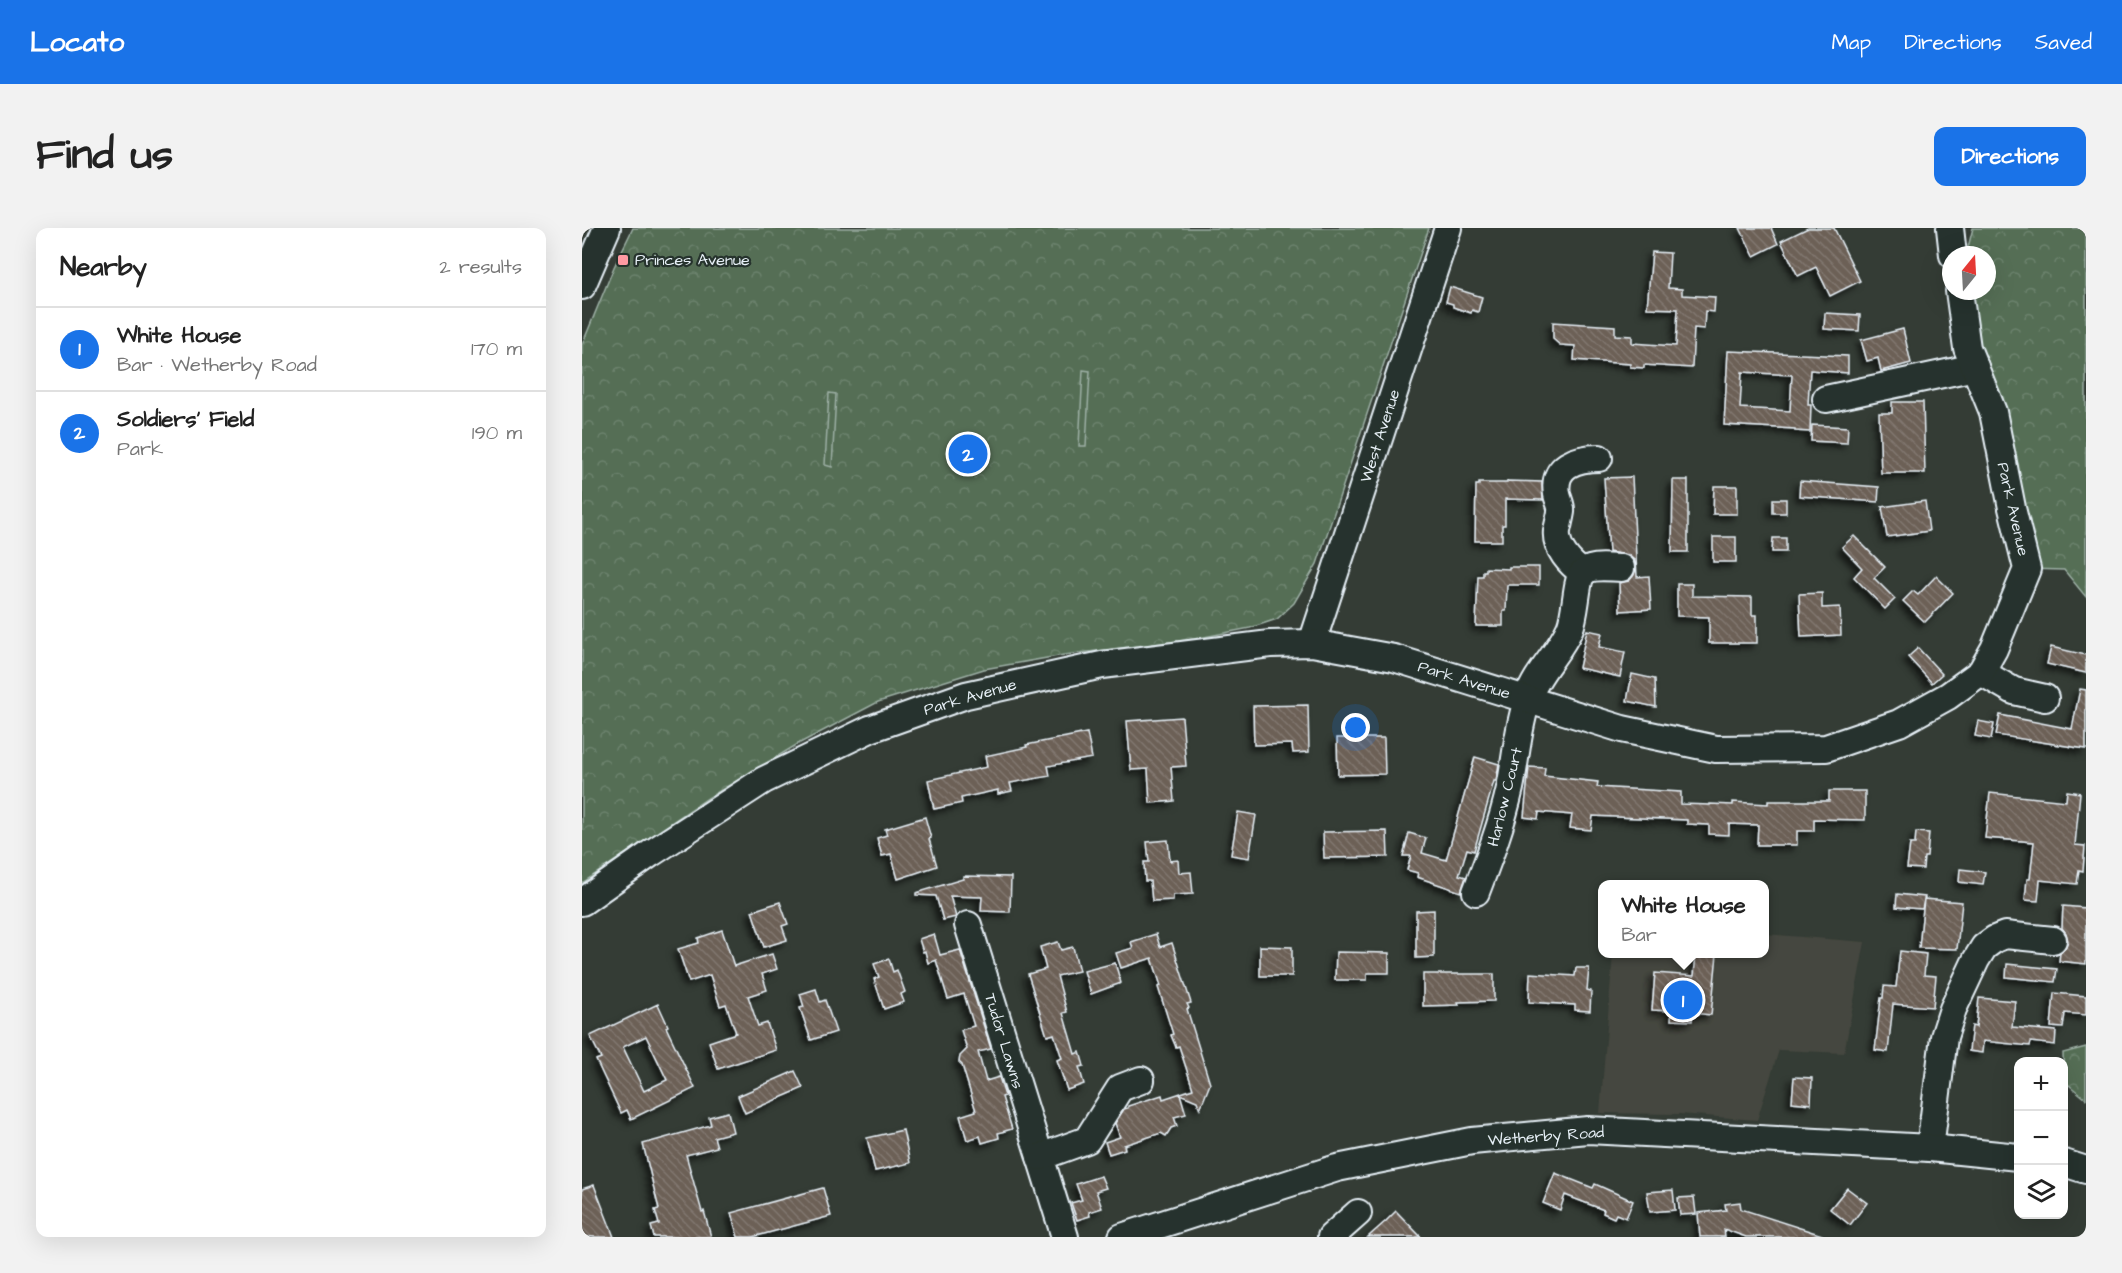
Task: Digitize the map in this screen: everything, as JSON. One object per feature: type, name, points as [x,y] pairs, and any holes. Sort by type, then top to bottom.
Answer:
[{"type":"street","points":[[582,286],[607,228]]},
{"type":"street","name":"West Avenue","points":[[1312,644],[1448,228]]},
{"type":"street","points":[[1950,228],[1952,246]]},
{"type":"street","name":"Park Avenue","points":[[582,902],[650,854],[764,780],[870,729],[966,695],[1102,665],[1269,644],[1312,644],[1394,658],[1622,729],[1716,749],[1826,748],[1899,723],[1948,696],[1981,672],[1994,649],[2027,569],[1993,412],[1967,348],[1960,300]]},
{"type":"street","points":[[1826,399],[1975,367]]},
{"type":"street","points":[[1599,458],[1582,458],[1571,462],[1559,477],[1556,487],[1561,511],[1557,529],[1558,540],[1567,560],[1583,573],[1590,568],[1621,568]]},
{"type":"street","name":"Harlow Court","points":[[1476,892],[1497,839],[1527,700],[1534,682],[1560,648],[1571,627],[1576,610],[1579,580],[1583,573]]},
{"type":"street","points":[[1981,672],[2014,691],[2044,698]]},
{"type":"street","name":"Tudor Lawns","points":[[968,925],[1065,1237]]},
{"type":"street","points":[[1930,1148],[1944,1037],[1953,1009],[1976,960],[1984,947],[2005,935],[2053,939]]},
{"type":"street","points":[[1040,1157],[1087,1140],[1120,1088],[1141,1080]]},
{"type":"street","name":"Wetherby Road","points":[[1130,1236],[1337,1168],[1472,1141],[1588,1130],[1930,1148],[2014,1156]]},
{"type":"street","points":[[1332,1237],[1358,1213]]},
{"type":"shaded area","points":[[1769,934],[1865,942],[1844,1053],[1779,1050],[1757,1120],[1680,1114],[1600,1113],[1613,958],[1769,958]]},
{"type":"green space","points":[[633,228],[1429,228],[1317,564],[1294,603],[1277,619],[1250,628],[1194,639],[1064,655],[984,669],[878,702],[798,744],[708,798],[582,883],[582,345],[614,267]]},
{"type":"green space","points":[[1973,228],[2086,228],[2086,597],[2064,570],[2027,569],[1967,300],[1996,300],[1996,246],[1968,246]]},
{"type":"green space","points":[[1083,370],[1090,371],[1086,446],[1079,446]]},
{"type":"green space","points":[[829,393],[836,394],[832,467],[825,465]]},
{"type":"green space","points":[[2086,1047],[2086,1099],[2068,1084],[2068,1057],[2063,1057],[2063,1053]]},
{"type":"building","points":[[1740,228],[1771,228],[1778,244],[1754,256]]},
{"type":"building","points":[[1808,228],[1834,228],[1860,281],[1830,296],[1816,267],[1798,276],[1781,241]]},
{"type":"building","points":[[1652,252],[1670,253],[1668,288],[1682,289],[1682,295],[1715,297],[1714,312],[1705,311],[1704,329],[1694,328],[1692,368],[1644,365],[1644,368],[1630,367],[1630,364],[1574,360],[1575,346],[1560,345],[1553,339],[1553,322],[1615,326],[1615,335],[1632,336],[1632,343],[1676,346],[1678,309],[1647,308]]},
{"type":"building","points":[[1450,287],[1482,297],[1478,312],[1472,310],[1471,313],[1446,302]]},
{"type":"building","points":[[1825,313],[1860,315],[1859,331],[1824,329]]},
{"type":"building","points":[[1903,329],[1911,363],[1881,371],[1878,358],[1867,361],[1861,340]]},
{"type":"building","points":[[1728,351],[1848,356],[1848,373],[1810,370],[1808,405],[1811,405],[1810,432],[1724,425]],"holes":[[[1742,372],[1792,375],[1790,411],[1740,408]]]},
{"type":"building","points":[[1892,402],[1923,402],[1925,473],[1881,473],[1879,413],[1892,413]]},
{"type":"building","points":[[1812,425],[1848,427],[1847,443],[1811,441]]},
{"type":"building","points":[[1632,477],[1637,577],[1649,576],[1651,609],[1620,611],[1619,583],[1629,581],[1636,568],[1634,560],[1628,555],[1609,552],[1604,478]]},
{"type":"building","points":[[1673,480],[1688,480],[1688,552],[1672,552]]},
{"type":"building","points":[[1507,481],[1542,482],[1543,500],[1505,499],[1505,525],[1502,525],[1502,541],[1475,541],[1476,485],[1479,483],[1507,483]]},
{"type":"building","points":[[1800,481],[1879,487],[1878,502],[1799,496]]},
{"type":"building","points":[[1714,486],[1737,486],[1737,514],[1713,514]]},
{"type":"building","points":[[1773,499],[1786,499],[1786,513],[1773,513]]},
{"type":"building","points":[[1925,501],[1929,531],[1887,537],[1882,507]]},
{"type":"building","points":[[1854,536],[1885,567],[1874,578],[1895,599],[1885,609],[1854,577],[1862,568],[1842,547]]},
{"type":"building","points":[[1713,537],[1736,537],[1736,562],[1713,562]]},
{"type":"building","points":[[1773,538],[1786,538],[1786,552],[1772,552]]},
{"type":"building","points":[[1509,567],[1539,567],[1539,585],[1507,585],[1503,626],[1476,626],[1478,576],[1483,576],[1486,568],[1509,569]]},
{"type":"building","points":[[1936,576],[1953,593],[1925,622],[1903,601],[1913,591],[1918,595]]},
{"type":"building","points":[[1677,584],[1692,584],[1692,596],[1752,597],[1752,615],[1757,615],[1757,643],[1709,643],[1709,617],[1677,616]]},
{"type":"building","points":[[1822,593],[1822,608],[1840,607],[1841,635],[1801,637],[1799,594]]},
{"type":"building","points":[[1587,630],[1602,633],[1599,647],[1625,652],[1620,677],[1579,668]]},
{"type":"building","points":[[2051,647],[2086,655],[2086,673],[2047,664]]},
{"type":"building","points":[[1918,648],[1942,674],[1932,683],[1908,657]]},
{"type":"building","points":[[1632,674],[1655,679],[1656,707],[1627,701]]},
{"type":"building","points":[[2080,689],[2086,690],[2086,749],[1996,735],[2000,715],[2072,729]]},
{"type":"building","points":[[1308,705],[1309,752],[1293,753],[1292,744],[1254,745],[1253,706]]},
{"type":"building","points":[[1182,717],[1186,766],[1171,767],[1174,801],[1150,803],[1148,769],[1131,770],[1127,721]]},
{"type":"building","points":[[1978,721],[1994,724],[1991,739],[1975,736]]},
{"type":"building","points":[[1087,733],[1092,758],[1048,766],[1050,776],[1010,783],[1012,791],[998,794],[998,790],[961,798],[962,803],[934,809],[928,780],[987,767],[985,756]]},
{"type":"building","points":[[1337,738],[1384,738],[1385,774],[1338,775]]},
{"type":"building","points":[[1475,757],[1499,764],[1496,781],[1494,781],[1474,851],[1467,849],[1459,875],[1466,877],[1461,892],[1417,877],[1418,873],[1407,870],[1411,856],[1403,856],[1409,833],[1426,838],[1422,853],[1446,860]]},
{"type":"building","points":[[1529,767],[1545,768],[1544,776],[1598,782],[1597,787],[1681,792],[1681,804],[1733,805],[1733,802],[1768,804],[1768,801],[1829,801],[1829,791],[1865,791],[1865,820],[1814,819],[1814,831],[1797,831],[1797,845],[1757,845],[1758,825],[1729,824],[1729,835],[1709,834],[1709,825],[1687,824],[1687,820],[1593,816],[1591,830],[1570,828],[1572,815],[1539,812],[1538,819],[1524,817]]},
{"type":"building","points":[[2067,791],[2080,793],[2075,845],[2085,846],[2083,871],[2079,870],[2077,884],[2040,880],[2038,901],[2025,900],[2034,842],[1985,838],[1990,793],[2066,801]]},
{"type":"building","points":[[1238,812],[1256,815],[1249,858],[1231,855]]},
{"type":"building","points":[[925,817],[937,866],[898,879],[891,854],[882,856],[877,838],[887,835],[885,829]]},
{"type":"building","points":[[1387,831],[1388,857],[1324,858],[1323,832]]},
{"type":"building","points":[[1916,832],[1929,833],[1927,857],[1924,857],[1923,869],[1907,868],[1910,844],[1915,844]]},
{"type":"building","points":[[1168,840],[1170,861],[1178,860],[1179,873],[1191,872],[1193,894],[1173,895],[1173,900],[1152,901],[1150,881],[1145,881],[1144,862],[1149,862],[1147,842]]},
{"type":"building","points":[[1960,869],[1985,872],[1983,885],[1959,882]]},
{"type":"building","points":[[963,876],[1011,877],[1010,912],[981,911],[982,897],[950,896],[956,917],[943,920],[936,896],[916,895],[916,893],[963,879]]},
{"type":"building","points":[[1897,894],[1925,897],[1922,909],[1896,907]]},
{"type":"building","points":[[1924,899],[1962,902],[1957,949],[1919,948]]},
{"type":"building","points":[[780,902],[788,924],[782,926],[787,940],[764,947],[752,911]]},
{"type":"building","points":[[2063,906],[2086,908],[2086,964],[2059,961],[2060,953],[2068,941],[2062,928]]},
{"type":"building","points":[[1434,910],[1434,957],[1416,958],[1416,911]]},
{"type":"building","points":[[722,930],[734,966],[772,954],[777,969],[762,974],[767,990],[748,996],[758,1026],[767,1023],[776,1050],[718,1069],[709,1042],[736,1033],[726,1004],[720,1006],[710,975],[689,982],[678,949],[699,943],[698,938]]},
{"type":"building","points":[[934,934],[940,955],[960,950],[991,1049],[978,1052],[986,1081],[999,1077],[1005,1096],[1002,1097],[1012,1129],[998,1133],[999,1138],[982,1143],[980,1136],[967,1140],[960,1116],[976,1111],[962,1065],[959,1062],[960,1056],[967,1049],[961,1030],[974,1026],[964,994],[948,999],[936,960],[928,963],[925,951],[923,952],[919,939]]},
{"type":"building","points":[[1156,934],[1160,947],[1172,943],[1191,1003],[1187,1004],[1189,1008],[1187,1009],[1210,1084],[1200,1109],[1197,1101],[1180,1094],[1186,1114],[1174,1117],[1177,1126],[1171,1128],[1166,1136],[1161,1133],[1124,1145],[1125,1149],[1109,1154],[1105,1142],[1120,1137],[1115,1123],[1124,1109],[1162,1095],[1163,1099],[1193,1089],[1179,1046],[1176,1047],[1171,1035],[1173,1034],[1158,987],[1161,986],[1152,958],[1121,968],[1116,953],[1133,948],[1131,942]]},
{"type":"building","points":[[1058,942],[1061,950],[1073,947],[1079,971],[1057,976],[1067,1012],[1063,1013],[1075,1054],[1080,1052],[1084,1066],[1079,1067],[1084,1084],[1067,1090],[1057,1060],[1062,1058],[1054,1034],[1047,1036],[1028,974],[1046,969],[1040,947]]},
{"type":"building","points":[[1260,946],[1292,947],[1292,976],[1260,976]]},
{"type":"building","points":[[1900,951],[1926,954],[1924,975],[1936,976],[1933,1007],[1893,1004],[1888,1052],[1875,1050],[1884,986],[1896,987]]},
{"type":"building","points":[[1336,952],[1389,953],[1389,973],[1367,973],[1367,980],[1335,980]]},
{"type":"building","points":[[1696,958],[1717,958],[1711,1015],[1693,1013],[1692,1021],[1671,1020],[1672,1011],[1652,1010],[1655,973],[1694,976]]},
{"type":"building","points":[[889,959],[893,972],[897,970],[905,992],[901,994],[904,1002],[884,1009],[874,979],[879,977],[874,964]]},
{"type":"building","points":[[1115,963],[1121,983],[1091,994],[1084,971]]},
{"type":"building","points":[[2007,964],[2057,969],[2055,982],[2006,977]]},
{"type":"building","points":[[1576,968],[1589,968],[1587,990],[1591,991],[1590,1011],[1575,1010],[1575,1005],[1529,1002],[1530,973],[1575,976]]},
{"type":"building","points":[[1423,974],[1494,974],[1494,1001],[1423,1006]]},
{"type":"building","points":[[816,989],[820,1002],[825,1000],[836,1032],[811,1040],[800,1008],[804,1007],[800,994]]},
{"type":"building","points":[[2054,993],[2086,996],[2086,1015],[2065,1013],[2063,1028],[2051,1027]]},
{"type":"building","points":[[1979,998],[2015,1001],[2012,1027],[2056,1031],[2055,1045],[2031,1042],[2030,1046],[1983,1041],[1982,1053],[1969,1051],[1972,1026],[1976,1027]]},
{"type":"building","points":[[658,1004],[668,1026],[666,1027],[695,1088],[631,1119],[627,1110],[621,1113],[596,1060],[601,1058],[590,1036]],"holes":[[[646,1036],[667,1080],[644,1091],[623,1047]]]},
{"type":"building","points":[[795,1071],[803,1088],[745,1113],[738,1096]]},
{"type":"building","points":[[1794,1077],[1812,1078],[1811,1104],[1792,1102]]},
{"type":"building","points":[[728,1112],[733,1132],[714,1137],[717,1147],[686,1155],[711,1237],[654,1237],[651,1226],[659,1224],[655,1210],[659,1209],[643,1144],[711,1125],[709,1117]]},
{"type":"building","points":[[903,1130],[910,1163],[875,1171],[867,1138]]},
{"type":"building","points":[[1555,1173],[1593,1188],[1595,1184],[1633,1201],[1626,1218],[1616,1214],[1614,1218],[1603,1213],[1604,1210],[1565,1195],[1560,1210],[1543,1203]]},
{"type":"building","points":[[1101,1176],[1106,1188],[1096,1191],[1102,1208],[1089,1212],[1090,1216],[1077,1220],[1071,1203],[1082,1200],[1076,1184]]},
{"type":"building","points":[[594,1185],[614,1237],[582,1237],[582,1189]]},
{"type":"building","points":[[823,1188],[831,1216],[753,1237],[738,1237],[731,1213]]},
{"type":"building","points":[[1847,1188],[1867,1203],[1850,1225],[1830,1209]]},
{"type":"building","points":[[1673,1190],[1675,1210],[1650,1212],[1647,1192]]},
{"type":"building","points":[[1694,1197],[1696,1214],[1680,1215],[1678,1198]]},
{"type":"building","points":[[1740,1202],[1741,1209],[1822,1235],[1821,1237],[1746,1237],[1724,1229],[1725,1237],[1700,1237],[1698,1213],[1726,1210],[1725,1204]]},
{"type":"building","points":[[1396,1211],[1421,1237],[1368,1237],[1386,1221]]},
{"type":"place","name":"Princes Avenue","points":[[623,260]]},
{"type":"place","name":"Soldiers' Field","points":[[968,454]]},
{"type":"place","name":"White House","points":[[1683,1000]]}]
